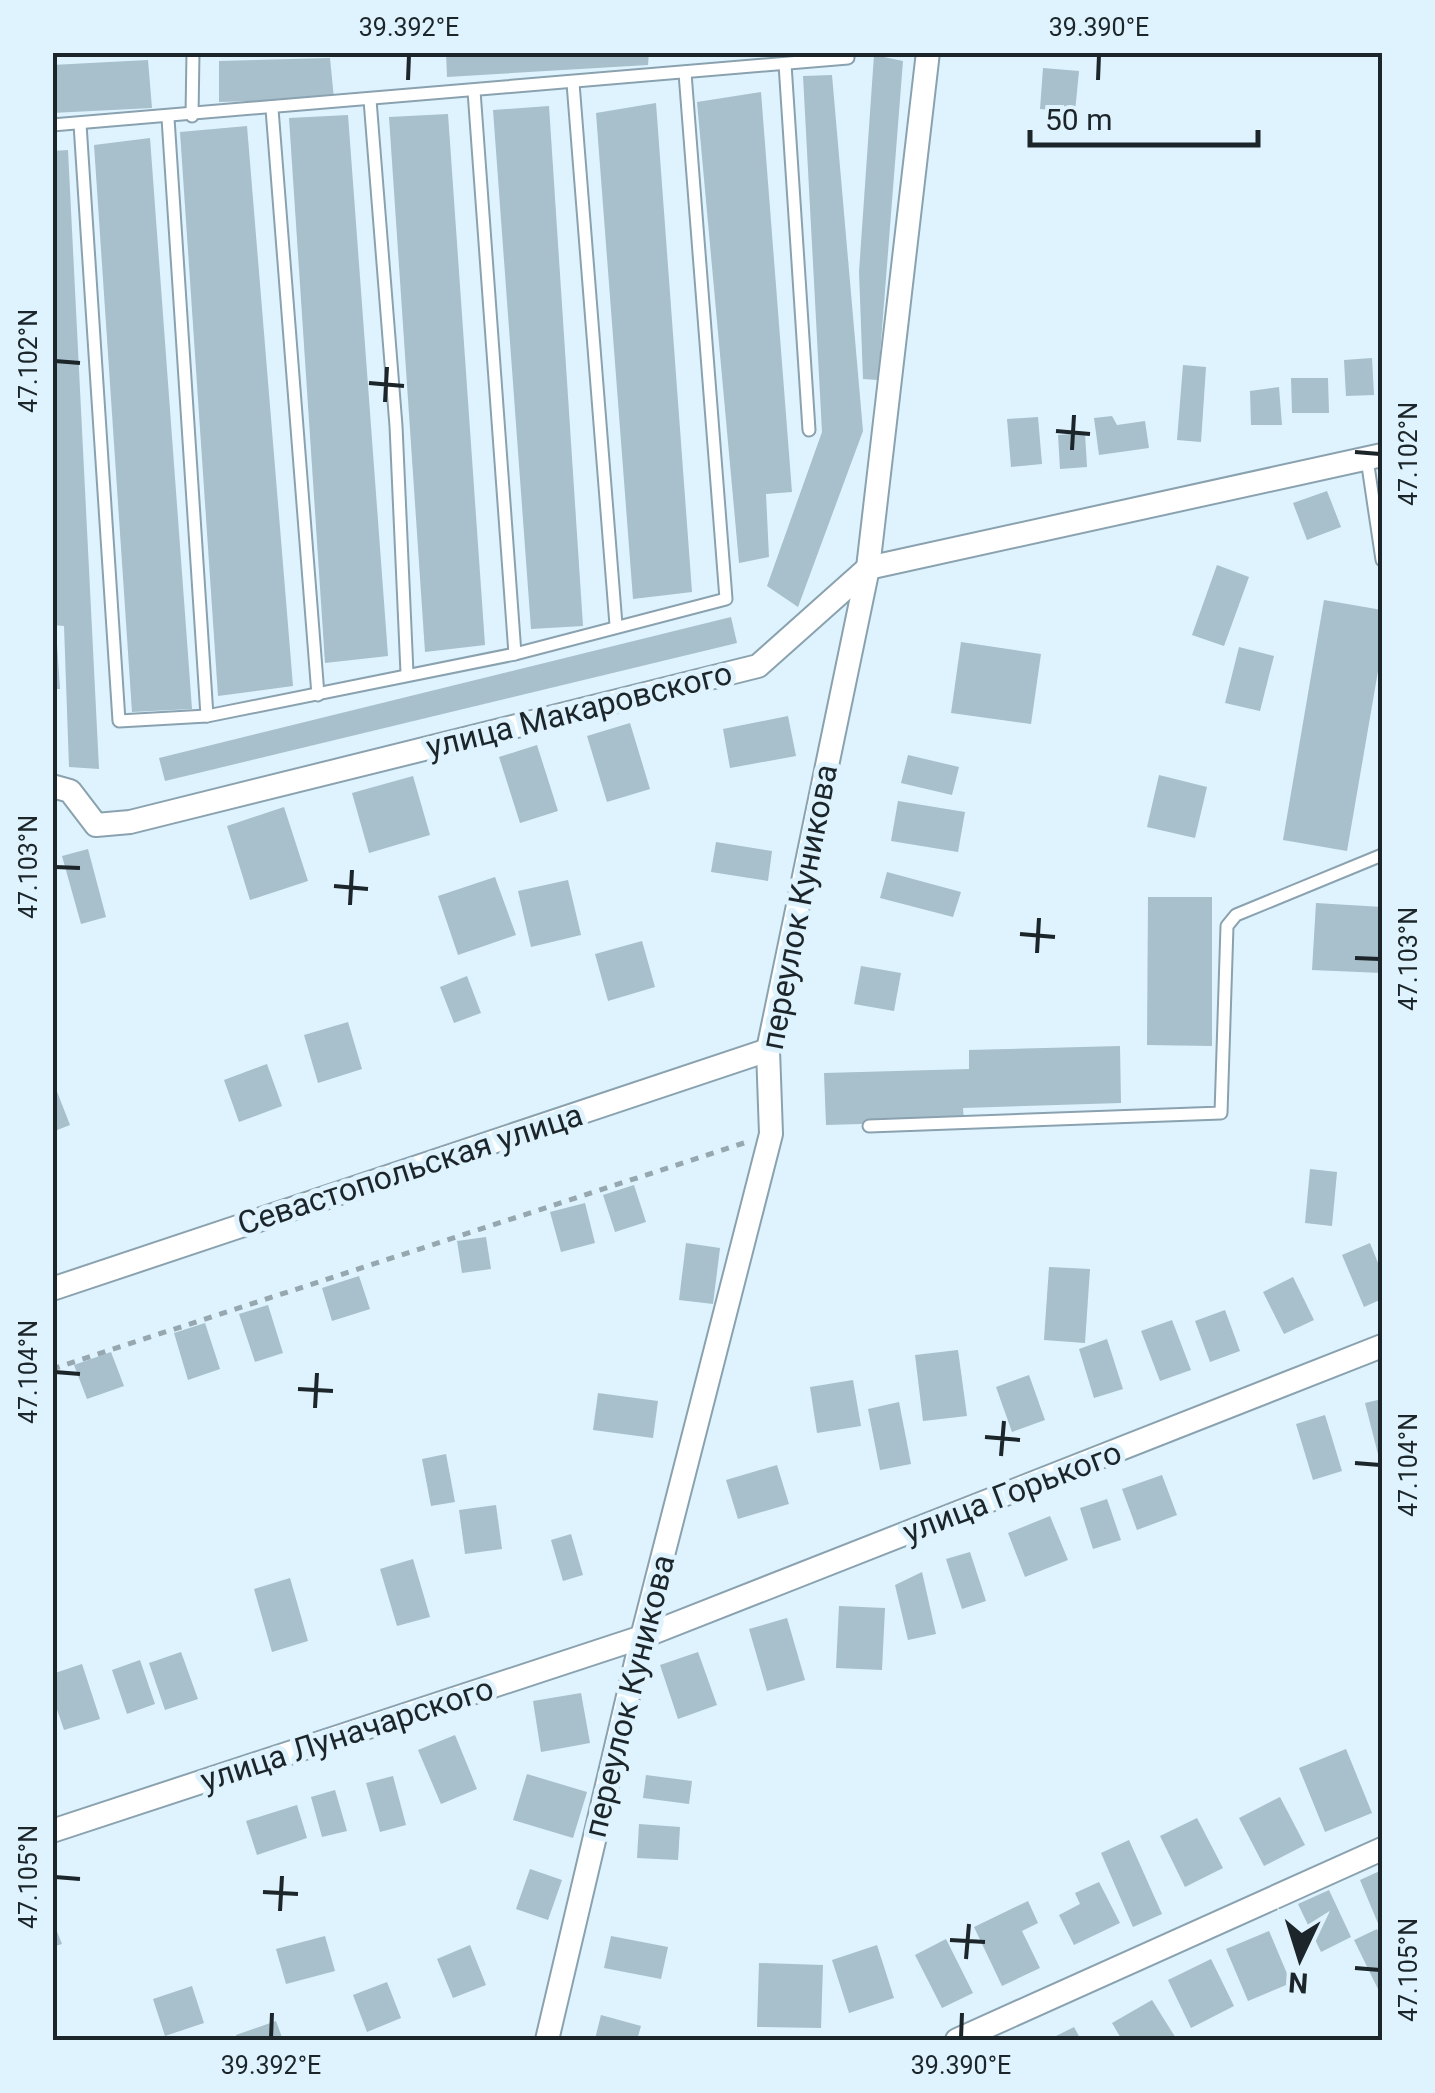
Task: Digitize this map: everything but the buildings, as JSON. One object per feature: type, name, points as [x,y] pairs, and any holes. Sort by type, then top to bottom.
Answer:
[{"type":"street","name":"переулок Куникова","points":[[547,2040],[642,1637],[771,1134],[768,1050],[868,568],[928,52]]},
{"type":"street","name":"улица Макаровского","points":[[52,786],[70,792],[96,825],[130,822],[758,666],[868,568],[1375,457]]},
{"type":"street","name":"Севастопольская улица","points":[[52,1289],[768,1050]]},
{"type":"street","name":"улица Горького","points":[[642,1637],[1382,1346]]},
{"type":"street","name":"улица Луначарского","points":[[52,1832],[642,1637]]},
{"type":"street","points":[[957,2040],[1382,1849]]},
{"type":"lane","points":[[192,116],[193,52]]},
{"type":"lane","points":[[52,126],[848,58]]},
{"type":"lane","points":[[786,64],[810,430]]},
{"type":"lane","points":[[80,124],[119,720],[208,716],[318,695],[408,672],[515,654],[726,599],[685,73]]},
{"type":"lane","points":[[573,83],[616,625]]},
{"type":"lane","points":[[474,92],[515,654]]},
{"type":"lane","points":[[370,100],[396,426],[408,672]]},
{"type":"lane","points":[[272,109],[318,695]]},
{"type":"lane","points":[[168,118],[208,716]]},
{"type":"lane","points":[[1375,457],[1382,560]]},
{"type":"lane","points":[[869,1126],[1221,1113],[1226,926],[1236,916],[1382,851]]},
{"type":"path","points":[[52,1369],[771,1134]]}]
